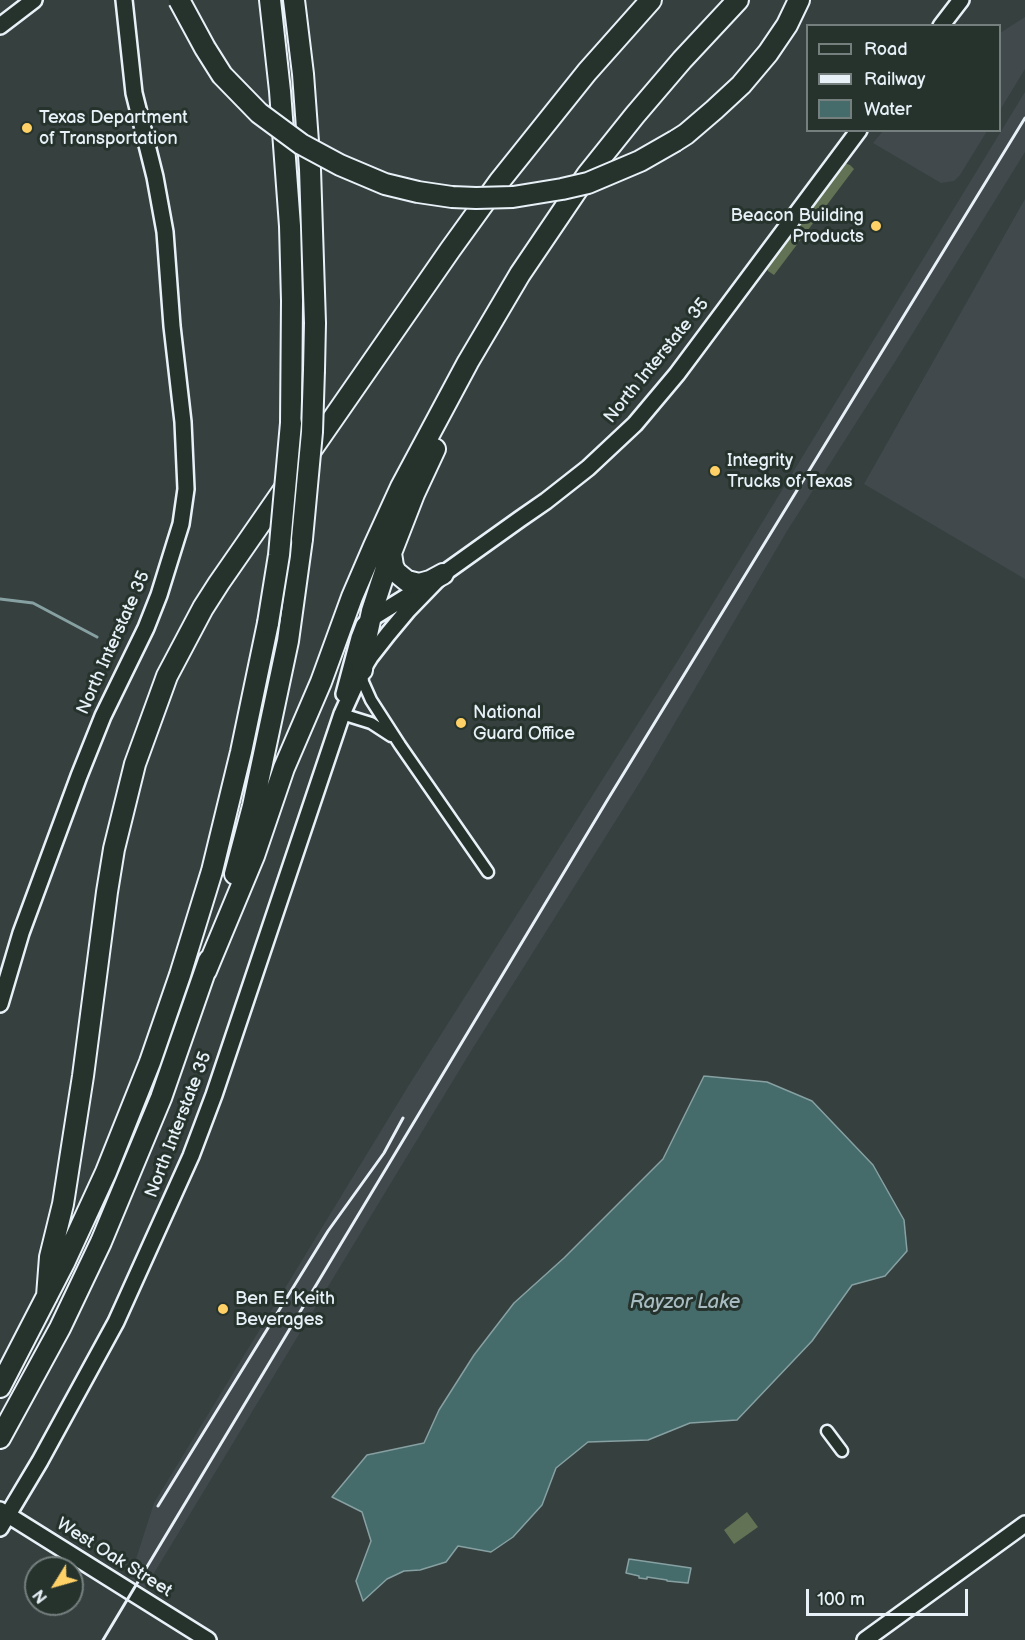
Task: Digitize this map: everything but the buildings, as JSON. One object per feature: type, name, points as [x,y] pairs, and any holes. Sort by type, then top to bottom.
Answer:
[{"type":"highway","points":[[179,0],[222,75],[260,113],[301,144],[340,165],[385,183],[418,192],[476,198],[513,197],[588,183],[640,161],[675,141],[741,85],[781,34],[799,0]]},
{"type":"highway","points":[[0,1387],[47,1296],[106,1172],[150,1062],[212,871],[259,674],[279,555],[291,423],[290,226],[280,91],[270,0]]},
{"type":"highway","points":[[0,1438],[60,1328],[101,1242],[161,1098],[206,971],[241,852],[288,641],[302,539],[312,432],[315,323],[310,169],[303,74],[294,0]]},
{"type":"highway","points":[[47,1296],[50,1257],[63,1204],[83,1076],[114,849],[135,764],[167,676],[219,583],[450,250],[534,137],[587,72],[651,0]]},
{"type":"highway","points":[[206,971],[254,856],[285,768],[321,682],[352,597],[401,487],[436,419],[520,274],[587,175],[675,68],[738,0]]},
{"type":"highway","points":[[362,670],[369,620],[391,553],[429,462],[465,394],[520,274]]},
{"type":"highway","points":[[391,553],[396,572],[407,581],[419,584],[444,574]]},
{"type":"main road","points":[[0,26],[34,0]]},
{"type":"main road","points":[[943,24],[961,0]]},
{"type":"main road","name":"North Interstate 35","points":[[0,1004],[21,933],[79,776],[103,716],[146,628],[159,595],[179,530],[186,489],[183,422],[169,302],[162,215],[134,93],[123,2]]},
{"type":"main road","name":"North Interstate 35","points":[[342,714],[340,710],[364,625],[444,574],[546,501],[588,468],[635,424],[677,374],[858,132]]},
{"type":"main road","name":"North Interstate 35","points":[[3,1518],[56,1433],[116,1322],[191,1156],[243,1011],[342,714],[362,670],[396,624],[444,574]]},
{"type":"main road","name":"West Oak Street","points":[[3,1518],[208,1640]]},
{"type":"main road","points":[[865,1640],[1025,1524]]},
{"type":"street","points":[[362,670],[366,690],[400,745],[488,872]]},
{"type":"street","points":[[342,714],[378,727],[400,745]]},
{"type":"street","points":[[827,1431],[842,1452]]},
{"type":"shaded area","points":[[1025,17],[1025,69],[1001,108],[1001,32]]},
{"type":"shaded area","points":[[1025,92],[1025,152],[787,531],[645,774],[471,1051],[145,1588],[130,1578],[154,1503],[409,1085],[682,654]]},
{"type":"shaded area","points":[[882,132],[986,132],[960,175],[954,181],[941,183],[873,143]]},
{"type":"shaded area","points":[[1025,199],[1025,579],[864,484]]},
{"type":"green space","points":[[844,163],[854,169],[774,275],[768,271],[766,266],[838,165]]},
{"type":"green space","points":[[747,1512],[758,1527],[734,1544],[724,1530]]},
{"type":"water","name":"Rayzor Lake","points":[[704,1076],[767,1082],[812,1101],[873,1165],[904,1220],[907,1251],[885,1276],[852,1285],[812,1341],[737,1420],[690,1423],[648,1440],[588,1442],[556,1468],[542,1505],[513,1537],[491,1552],[458,1546],[446,1562],[420,1570],[404,1571],[387,1579],[363,1601],[356,1581],[371,1541],[362,1512],[332,1497],[367,1455],[424,1443],[439,1410],[474,1355],[514,1303],[564,1258],[663,1159]]},
{"type":"water","points":[[629,1559],[691,1568],[688,1583],[647,1577],[647,1579],[639,1578],[639,1576],[626,1573]]},
{"type":"waterway","points":[[0,599],[33,603],[97,637]]},
{"type":"railway","points":[[103,1640],[608,799],[1025,118]]},
{"type":"railway","points":[[158,1506],[328,1231],[384,1153],[403,1118]]},
{"type":"place","name":"Texas Department of Transportation","points":[[27,128]]},
{"type":"place","name":"Beacon Building Products","points":[[876,226]]},
{"type":"place","name":"Integrity Trucks of Texas","points":[[715,471]]},
{"type":"place","name":"National Guard Office","points":[[461,723]]},
{"type":"place","name":"Ben E. Keith Beverages","points":[[223,1309]]}]
